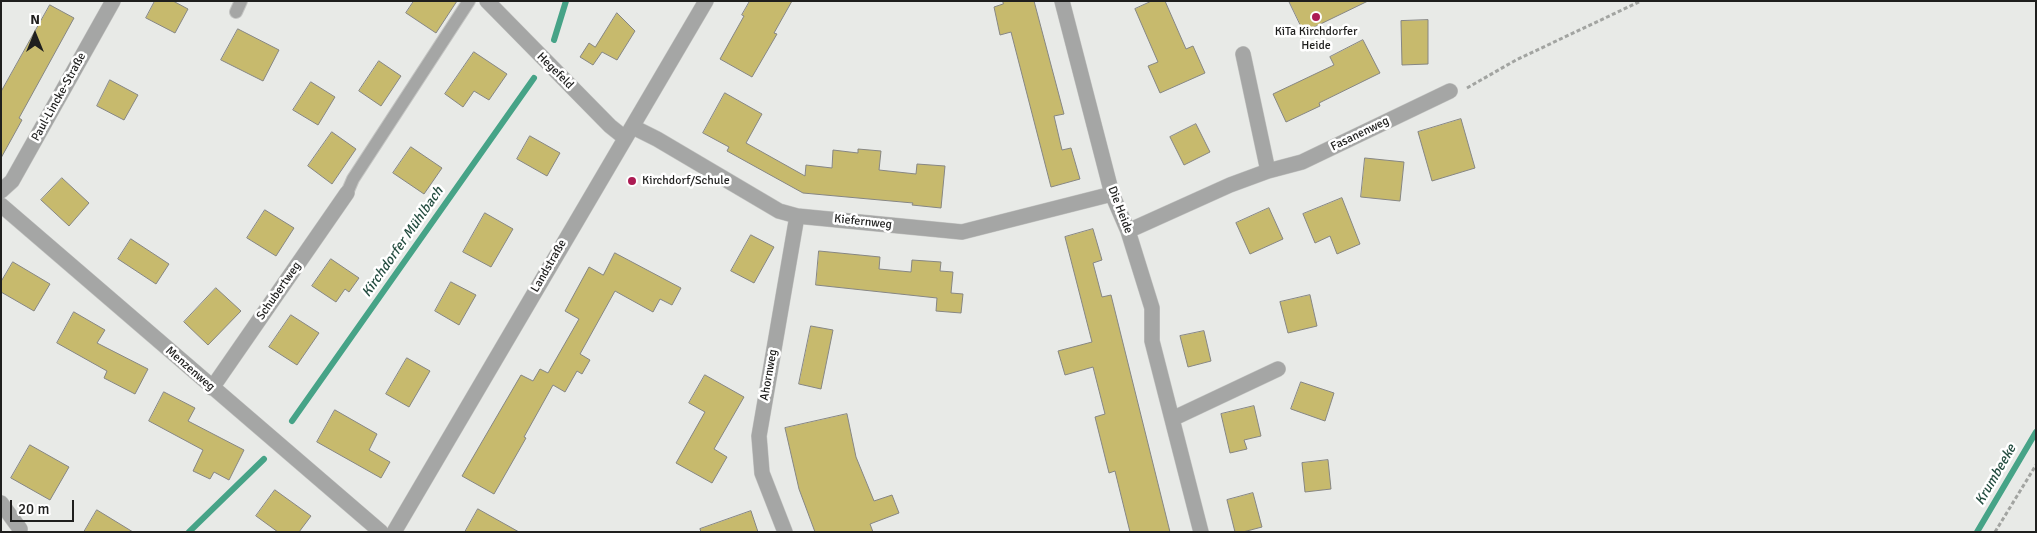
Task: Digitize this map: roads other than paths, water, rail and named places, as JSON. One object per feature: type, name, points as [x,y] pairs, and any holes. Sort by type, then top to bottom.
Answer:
[{"type":"street","name":"Paul-Lincke-Straße","points":[[1,191],[12,181],[113,1]]},
{"type":"street","name":"Hegefeld","points":[[487,1],[610,126],[629,133]]},
{"type":"street","name":"Landstraße","points":[[394,532],[706,1]]},
{"type":"street","name":"Die Heide","points":[[1062,1],[1112,194],[1128,231],[1152,308],[1152,341],[1201,532]]},
{"type":"street","points":[[1243,54],[1268,171]]},
{"type":"street","name":"Fasanenweg","points":[[1128,231],[1230,185],[1268,171],[1302,162],[1450,91]]},
{"type":"street","name":"Kiefernweg","points":[[629,133],[657,139],[779,211],[797,216],[962,232],[1112,194]]},
{"type":"street","name":"Schubertweg","points":[[212,388],[347,193]]},
{"type":"street","name":"Menzenweg","points":[[1,205],[381,532]]},
{"type":"street","name":"Ahornweg","points":[[785,532],[762,473],[759,436],[797,216]]},
{"type":"street","points":[[1172,419],[1278,368]]},
{"type":"street","points":[[1,503],[20,530]]},
{"type":"lane","points":[[347,193],[353,178],[469,1]]},
{"type":"waterway","name":"Kirchdorfer Mühlbach","points":[[554,40],[566,1]]},
{"type":"waterway","name":"Kirchdorfer Mühlbach","points":[[292,421],[534,78]]},
{"type":"waterway","name":"Krumbeeke","points":[[1977,532],[2036,432]]},
{"type":"waterway","name":"Kirchdorfer Mühlbach","points":[[189,532],[264,459]]},
{"type":"place","name":"KiTa Kirchdorfer Heide","points":[[1316,17]]},
{"type":"place","name":"Kirchdorf/Schule","points":[[632,181]]}]
